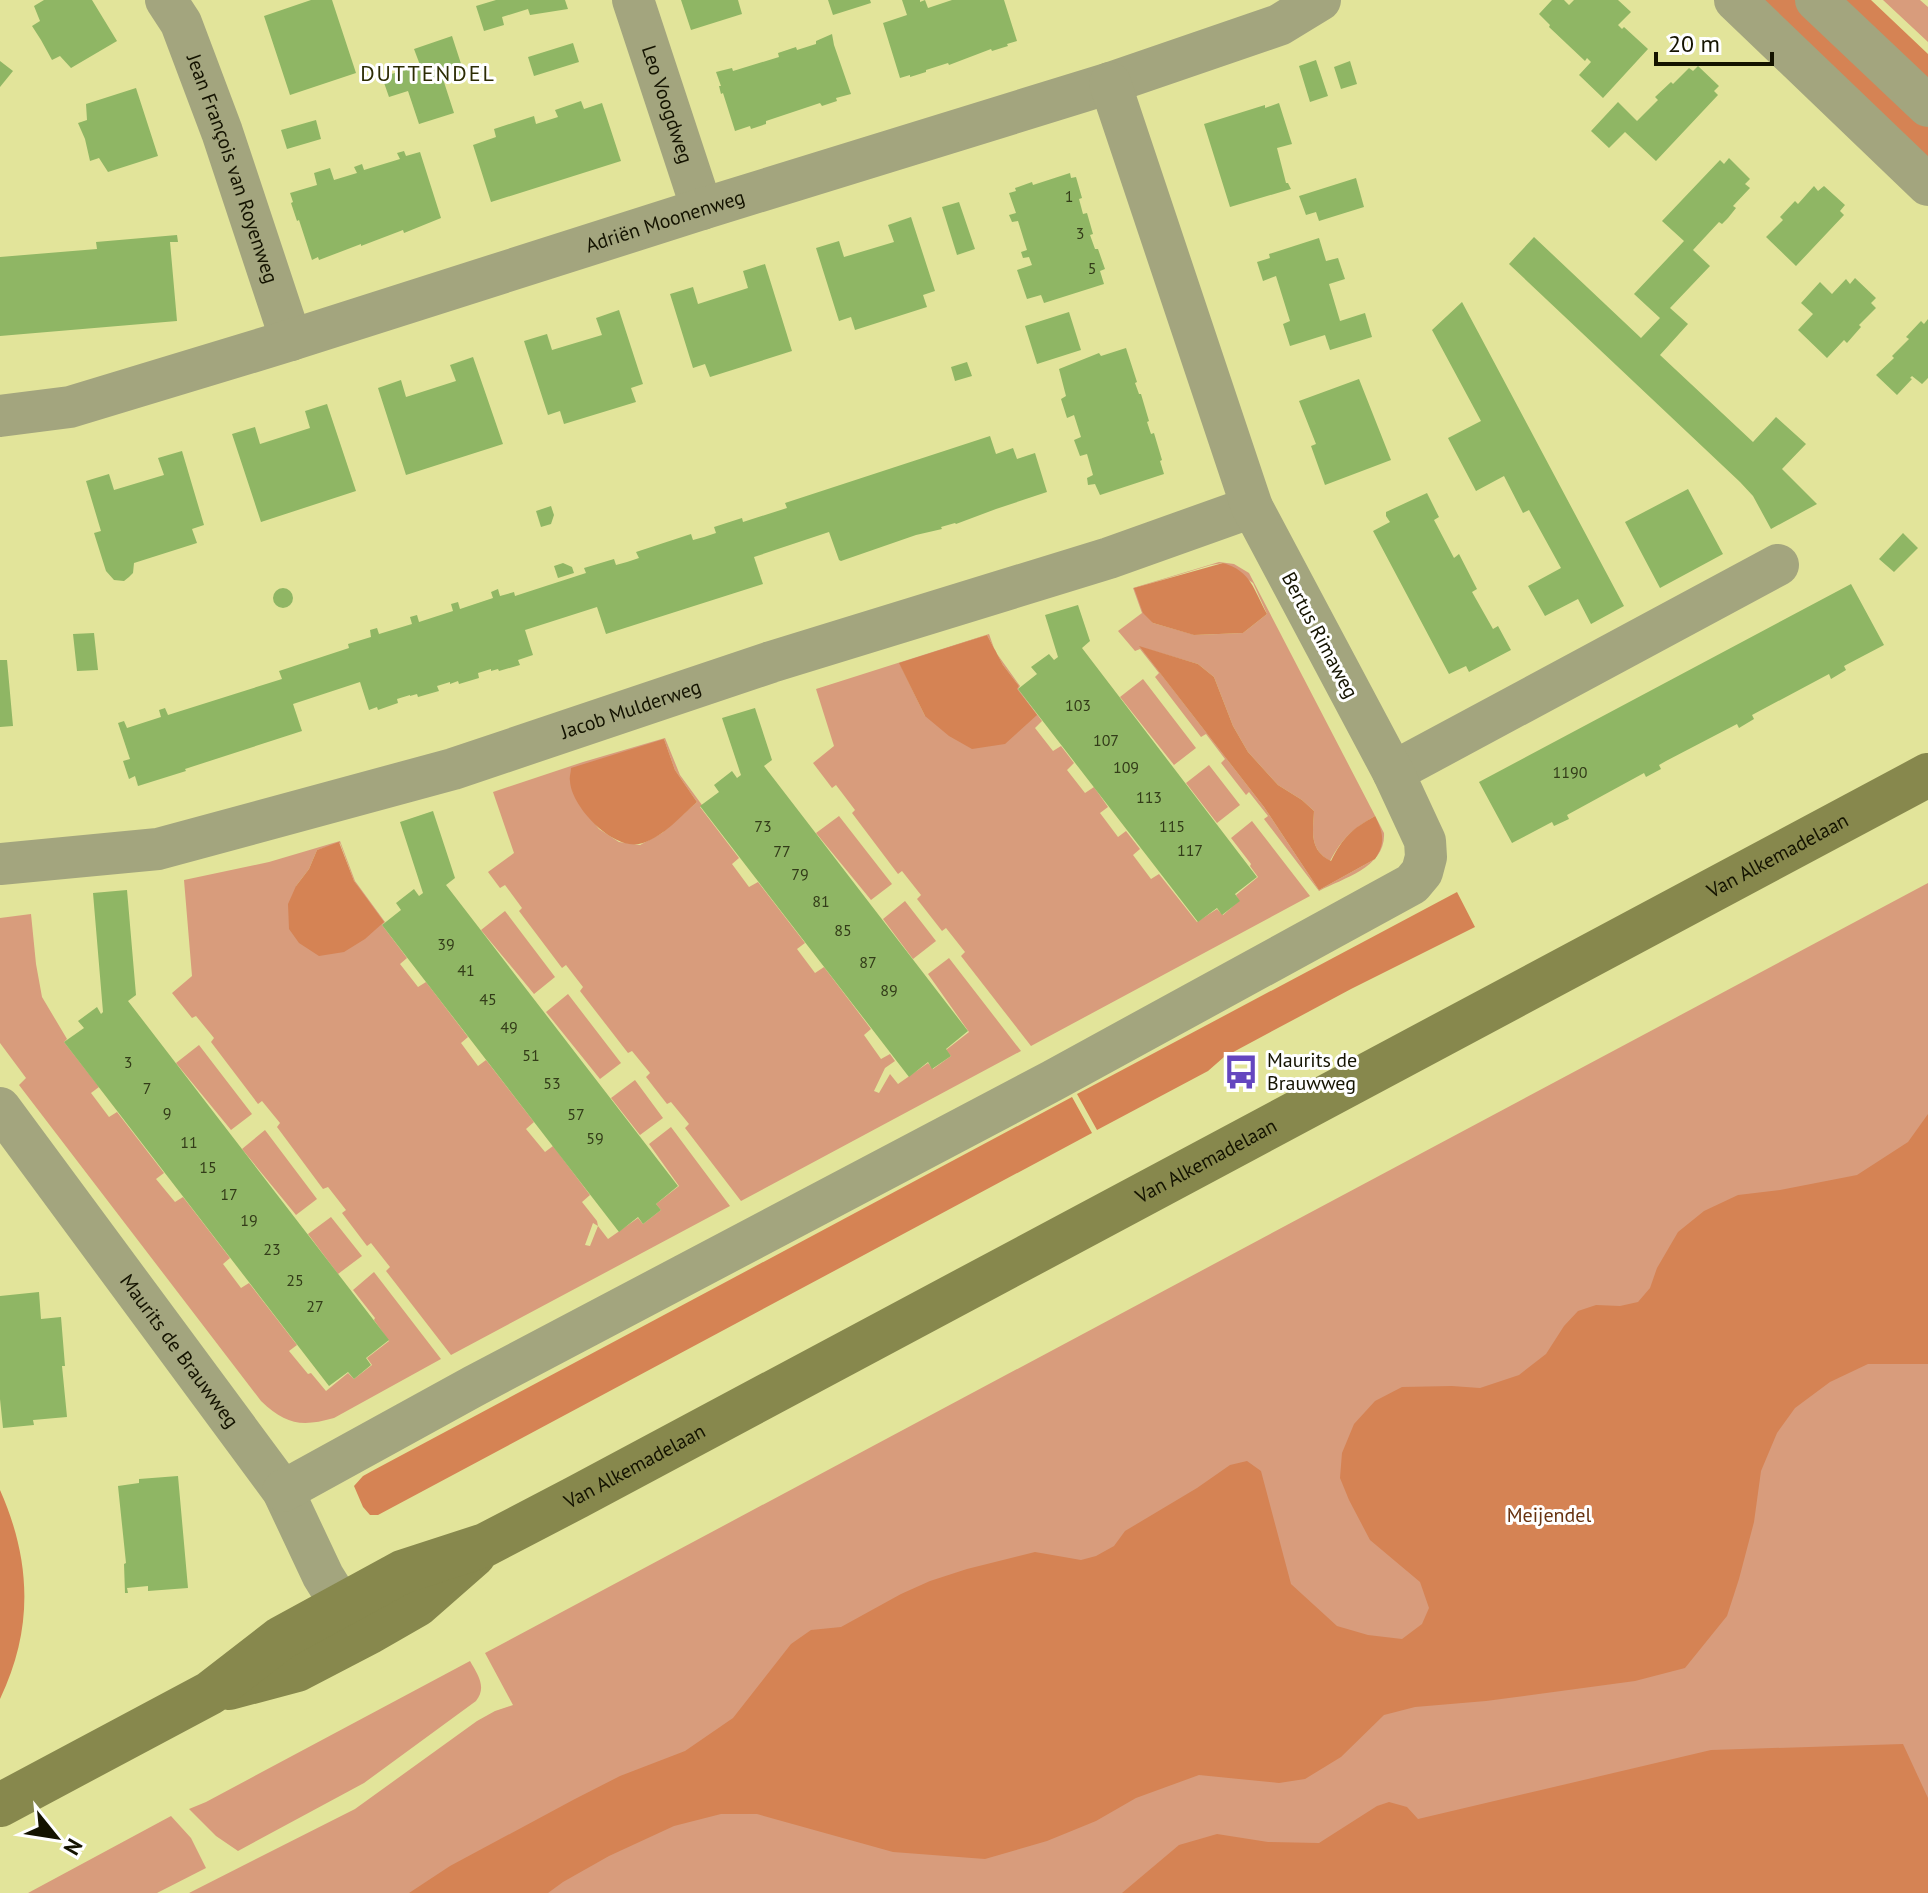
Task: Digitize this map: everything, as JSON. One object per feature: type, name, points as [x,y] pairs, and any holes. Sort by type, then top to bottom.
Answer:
[{"type":"main road","name":"Van Alkemadelaan","points":[[0,1805],[210,1693],[281,1638],[402,1572],[485,1545],[1928,775]]},
{"type":"main road","name":"Van Alkemadelaan","points":[[210,1693],[297,1670],[370,1632],[417,1605],[485,1545]]},
{"type":"street","name":"Jean François van Royenweg","points":[[166,0],[181,23],[202,77],[291,340]]},
{"type":"street","name":"Leo Voogdweg","points":[[633,0],[702,209]]},
{"type":"street","name":"Adriën Moonenweg","points":[[0,416],[70,407],[1110,83],[1279,25],[1320,0]]},
{"type":"street","points":[[1735,0],[1928,185]]},
{"type":"street","points":[[1816,0],[1928,106]]},
{"type":"street","name":"Bertus Rimaweg","points":[[1110,83],[1252,507],[1393,772]]},
{"type":"street","name":"Jacob Mulderweg","points":[[0,864],[158,849],[453,769],[771,662],[1109,558],[1252,507]]},
{"type":"street","points":[[283,1491],[474,1386],[1052,1081],[1412,884],[1422,872],[1426,857],[1425,841],[1393,772],[1778,565]]},
{"type":"street","name":"Maurits de Brauwweg","points":[[0,1108],[283,1491],[323,1576],[341,1605]]},
{"type":"green space","points":[[1751,0],[1800,0],[1928,121],[1928,168]]},
{"type":"green space","points":[[1832,0],[1871,0],[1928,54],[1928,90]]},
{"type":"green space","points":[[1883,0],[1920,0],[1928,7],[1928,42]]},
{"type":"green space","points":[[1219,562],[1234,564],[1249,573],[1384,833],[1383,845],[1375,858],[1375,816],[1349,835],[1330,861],[1323,856],[1315,846],[1314,811],[1278,785],[1248,752],[1233,726],[1214,677],[1198,664],[1140,647],[1264,807],[1319,890],[1374,860],[1371,863],[1319,891],[1264,819],[1268,816],[1249,792],[1246,795],[1221,763],[1225,759],[1206,734],[1201,737],[1155,677],[1159,673],[1140,649],[1135,651],[1118,631],[1142,613],[1133,588]],"holes":[[[1223,563],[1253,583],[1267,614],[1243,633],[1195,635],[1153,623],[1135,588]]]},
{"type":"green space","points":[[1223,563],[1246,576],[1267,614],[1243,633],[1194,635],[1153,623],[1143,613],[1134,588]]},
{"type":"green space","points":[[989,634],[994,648],[987,635],[900,664],[925,716],[1019,686],[997,654],[1020,686],[1018,689],[1042,721],[1035,728],[1053,751],[1061,746],[1074,763],[1067,770],[1085,793],[1094,787],[1108,807],[1100,813],[1118,837],[1126,831],[1140,849],[1133,855],[1151,879],[1159,874],[1197,922],[1217,909],[1223,915],[1239,901],[1236,895],[1258,877],[1231,838],[1252,821],[1310,896],[1031,1046],[961,956],[965,952],[946,928],[942,931],[917,899],[921,895],[902,871],[898,874],[852,813],[855,810],[836,785],[832,788],[813,763],[834,746],[816,689]]},
{"type":"green space","points":[[987,635],[1019,686],[1017,689],[1037,715],[1005,744],[972,749],[949,736],[925,716],[899,663]]},
{"type":"green space","points":[[1139,646],[1198,664],[1214,677],[1233,726],[1248,752],[1278,785],[1314,811],[1314,840],[1324,857],[1331,861],[1349,834],[1375,816],[1382,838],[1375,859],[1319,890],[1264,807]]},
{"type":"green space","points":[[1143,679],[1196,748],[1174,765],[1120,697]]},
{"type":"green space","points":[[665,738],[680,775],[739,858],[732,864],[749,887],[758,882],[805,943],[797,949],[815,973],[824,967],[871,1029],[864,1035],[881,1059],[890,1054],[895,1061],[885,1068],[874,1091],[879,1093],[890,1074],[898,1084],[928,1063],[933,1069],[951,1056],[946,1050],[969,1032],[928,974],[949,958],[1021,1051],[741,1201],[685,1128],[689,1124],[671,1102],[667,1104],[646,1077],[650,1073],[632,1051],[628,1053],[580,991],[583,987],[566,965],[562,968],[519,911],[522,908],[505,885],[500,888],[488,872],[514,853],[493,792]],"holes":[[[664,739],[675,770],[697,802],[662,833],[640,845],[619,842],[599,829],[579,804]]]},
{"type":"green space","points":[[664,739],[675,770],[697,802],[658,836],[643,843],[632,844],[608,835],[596,826],[578,803],[572,792],[571,768]]},
{"type":"green space","points":[[1209,765],[1240,805],[1217,823],[1186,783]]},
{"type":"green space","points":[[839,816],[892,884],[871,900],[816,833]]},
{"type":"green space","points":[[340,841],[355,881],[407,958],[400,964],[418,987],[426,982],[468,1037],[461,1043],[478,1066],[486,1060],[534,1122],[526,1129],[545,1152],[553,1146],[590,1195],[582,1202],[608,1239],[638,1218],[643,1224],[661,1210],[656,1204],[679,1186],[649,1144],[671,1127],[730,1206],[451,1355],[386,1271],[390,1267],[371,1243],[367,1246],[342,1213],[346,1210],[328,1187],[323,1189],[277,1127],[280,1123],[262,1101],[258,1104],[211,1042],[214,1038],[196,1016],[192,1018],[172,993],[192,976],[184,880],[269,862]],"holes":[[[340,843],[354,881],[365,898],[296,886],[309,869],[317,850]],[[593,1223],[598,1226],[590,1246],[585,1245]]]},
{"type":"green space","points":[[339,842],[354,881],[384,922],[344,952],[319,956],[299,943],[289,929],[288,904],[317,850]]},
{"type":"green space","name":"Meijendel","points":[[1928,883],[1928,1893],[189,1893],[355,1809],[477,1721],[513,1705],[485,1653]]},
{"type":"green space","points":[[1457,892],[1475,927],[1224,1057],[1208,1071],[1097,1130],[1077,1094]]},
{"type":"green space","points":[[905,901],[936,941],[913,959],[883,919]]},
{"type":"green space","points":[[505,911],[555,977],[534,994],[481,930]]},
{"type":"green space","points":[[31,914],[42,997],[67,1039],[64,1042],[99,1087],[91,1093],[109,1117],[117,1112],[164,1173],[156,1179],[175,1202],[183,1197],[230,1258],[223,1264],[241,1288],[249,1283],[297,1345],[289,1351],[308,1374],[311,1373],[326,1391],[348,1373],[354,1379],[372,1365],[367,1358],[389,1341],[353,1290],[374,1272],[441,1359],[334,1418],[323,1421],[295,1422],[278,1415],[261,1401],[19,1085],[26,1078],[0,1043],[0,918]]},
{"type":"green space","points":[[568,994],[621,1063],[600,1079],[546,1012]]},
{"type":"green space","points":[[199,1045],[252,1114],[231,1130],[176,1063]]},
{"type":"green space","points":[[635,1080],[663,1118],[640,1135],[611,1098]]},
{"type":"green space","points":[[1072,1097],[1092,1133],[378,1515],[370,1515],[363,1507],[354,1486],[363,1476]]},
{"type":"green space","points":[[1928,1114],[1928,1364],[1868,1364],[1830,1382],[1795,1408],[1777,1433],[1761,1471],[1754,1522],[1727,1616],[1685,1668],[1635,1681],[1415,1707],[1384,1715],[1341,1757],[1305,1779],[1279,1783],[1199,1775],[1136,1798],[1096,1821],[1047,1841],[985,1859],[893,1852],[757,1814],[721,1814],[674,1826],[609,1856],[548,1893],[409,1893],[450,1866],[573,1800],[620,1776],[685,1751],[733,1718],[791,1644],[811,1630],[841,1627],[901,1594],[967,1569],[1035,1552],[1081,1560],[1096,1556],[1114,1546],[1125,1531],[1230,1465],[1247,1461],[1261,1471],[1291,1584],[1337,1626],[1368,1635],[1402,1639],[1422,1624],[1429,1608],[1420,1582],[1370,1540],[1340,1478],[1342,1453],[1354,1424],[1375,1401],[1402,1387],[1480,1388],[1519,1375],[1546,1354],[1578,1311],[1596,1305],[1620,1306],[1638,1302],[1650,1288],[1657,1268],[1678,1232],[1704,1211],[1738,1195],[1857,1175],[1908,1142]]},
{"type":"green space","points":[[265,1130],[317,1199],[296,1215],[242,1149]]},
{"type":"green space","points":[[331,1217],[362,1256],[338,1274],[308,1234]]},
{"type":"green space","points":[[0,1490],[18,1542],[24,1594],[19,1646],[0,1699]]},
{"type":"green space","points":[[470,1661],[481,1686],[476,1701],[364,1783],[238,1851],[216,1836],[189,1809],[206,1802]]},
{"type":"green space","points":[[1903,1744],[1928,1798],[1928,1893],[1122,1893],[1179,1845],[1217,1834],[1268,1842],[1319,1843],[1377,1806],[1389,1802],[1407,1807],[1418,1819],[1711,1750]]},
{"type":"green space","points":[[171,1816],[191,1838],[206,1868],[157,1893],[28,1893]]},
{"type":"building","points":[[44,0],[92,0],[117,41],[71,68],[60,56],[52,60],[32,26],[40,21],[34,6]]},
{"type":"building","points":[[311,0],[332,0],[356,73],[290,95],[264,16]]},
{"type":"building","points":[[496,0],[565,0],[568,9],[530,15],[528,9],[502,17],[504,25],[484,31],[476,6]]},
{"type":"building","points":[[681,0],[738,0],[742,14],[691,30]]},
{"type":"building","points":[[828,0],[870,0],[871,3],[833,15]]},
{"type":"building","points":[[902,0],[925,0],[928,8],[952,0],[1004,0],[1017,41],[900,78],[883,23],[907,15]]},
{"type":"building","points":[[1552,0],[1564,0],[1569,5],[1574,0],[1618,0],[1631,12],[1618,25],[1648,49],[1603,98],[1579,75],[1591,62],[1587,58],[1585,61],[1539,14]]},
{"type":"building","points":[[832,34],[851,94],[822,106],[820,103],[766,121],[766,124],[751,129],[750,126],[735,131],[716,72],[732,68],[733,71],[779,57],[778,53],[816,44],[816,41]]},
{"type":"building","points":[[452,36],[464,73],[443,79],[454,113],[419,124],[408,91],[389,97],[382,77],[420,65],[414,49]]},
{"type":"building","points":[[573,43],[579,62],[534,76],[528,57]]},
{"type":"building","points":[[1316,60],[1328,96],[1310,102],[1299,66]]},
{"type":"building","points":[[0,61],[13,71],[0,87]]},
{"type":"building","points":[[1350,61],[1357,84],[1341,89],[1334,67]]},
{"type":"building","points":[[1698,66],[1719,86],[1714,91],[1718,95],[1656,161],[1625,132],[1609,148],[1591,131],[1618,102],[1637,121],[1671,82],[1673,84],[1689,68],[1693,71]]},
{"type":"building","points":[[136,88],[158,156],[108,172],[99,158],[90,161],[78,123],[87,120],[86,104]]},
{"type":"building","points":[[581,101],[584,109],[602,103],[621,161],[491,202],[473,145],[496,137],[494,129],[534,116],[536,124],[558,117],[555,110]]},
{"type":"building","points":[[1279,103],[1292,144],[1277,148],[1286,183],[1291,189],[1230,207],[1204,124]]},
{"type":"building","points":[[316,120],[321,139],[287,149],[281,130]]},
{"type":"building","points":[[404,151],[406,156],[420,152],[441,218],[404,233],[403,230],[312,260],[290,193],[317,185],[314,173],[330,168],[334,180],[357,173],[354,167],[362,164],[364,170],[400,159],[397,153]]},
{"type":"building","points":[[1729,158],[1750,179],[1745,184],[1750,188],[1733,206],[1736,208],[1728,218],[1722,224],[1719,222],[1693,250],[1710,266],[1670,308],[1688,324],[1660,355],[1753,442],[1776,417],[1806,444],[1782,469],[1817,504],[1771,529],[1753,496],[1740,482],[1509,264],[1534,237],[1641,338],[1660,318],[1634,294],[1684,241],[1662,221],[1720,160],[1724,164]]},
{"type":"building","points":[[1070,173],[1071,178],[1076,177],[1083,214],[1087,213],[1093,234],[1090,235],[1105,269],[1100,271],[1104,284],[1044,303],[1041,295],[1027,299],[1017,270],[1032,265],[1029,257],[1023,258],[1021,252],[1027,250],[1018,221],[1012,222],[1009,215],[1016,213],[1009,193],[1032,182],[1033,185]]},
{"type":"building","points":[[1356,178],[1364,207],[1319,221],[1316,212],[1306,215],[1299,196]]},
{"type":"building","points":[[1814,186],[1818,191],[1824,186],[1845,205],[1840,211],[1844,215],[1796,266],[1766,237],[1783,220],[1780,217],[1795,201],[1798,204]]},
{"type":"building","points":[[959,202],[975,249],[957,255],[942,207]]},
{"type":"building","points":[[911,217],[935,291],[923,295],[927,307],[855,330],[851,317],[839,321],[816,248],[839,241],[844,257],[894,242],[888,225]]},
{"type":"building","points":[[177,235],[178,242],[170,242],[177,321],[0,336],[0,257],[97,249],[96,242]]},
{"type":"building","points":[[1319,238],[1326,261],[1338,258],[1345,279],[1329,284],[1340,321],[1365,313],[1372,337],[1330,350],[1325,335],[1290,346],[1283,324],[1290,321],[1276,276],[1263,281],[1257,262],[1270,258],[1269,254]]},
{"type":"building","points":[[765,264],[792,351],[710,377],[705,364],[693,368],[670,294],[693,287],[698,304],[748,288],[743,271]]},
{"type":"building","points":[[1855,278],[1876,298],[1871,303],[1876,308],[1847,343],[1844,340],[1827,358],[1798,330],[1813,314],[1801,303],[1820,282],[1832,294],[1846,279],[1850,284]]},
{"type":"building","points":[[1462,302],[1624,606],[1591,624],[1578,599],[1545,616],[1528,586],[1561,568],[1529,510],[1523,513],[1504,476],[1476,491],[1448,438],[1481,421],[1432,330]]},
{"type":"building","points":[[619,310],[643,384],[631,388],[636,402],[564,424],[560,411],[548,415],[524,341],[547,334],[552,350],[602,335],[596,318]]},
{"type":"building","points":[[1069,312],[1081,350],[1037,364],[1025,326]]},
{"type":"building","points":[[1928,319],[1928,378],[1922,384],[1912,376],[1897,395],[1876,375],[1909,339],[1906,337],[1921,321],[1924,324]]},
{"type":"building","points":[[1126,348],[1164,474],[1100,495],[1095,484],[1088,485],[1087,478],[1093,475],[1087,454],[1080,456],[1074,440],[1081,437],[1074,415],[1067,418],[1061,399],[1066,396],[1059,369],[1099,353],[1101,356]]},
{"type":"building","points":[[473,357],[503,444],[406,475],[378,388],[401,380],[406,397],[456,381],[450,365]]},
{"type":"building","points":[[967,362],[972,376],[955,381],[951,367]]},
{"type":"building","points":[[1359,379],[1391,460],[1325,485],[1311,446],[1316,444],[1299,401]]},
{"type":"building","points":[[327,404],[356,491],[261,522],[232,434],[255,427],[260,444],[310,428],[305,411]]},
{"type":"building","points":[[990,436],[996,454],[1013,448],[1017,459],[1035,453],[1047,492],[841,561],[829,532],[754,557],[763,584],[606,634],[597,607],[525,630],[533,655],[518,660],[520,665],[478,673],[479,678],[437,686],[439,691],[397,699],[398,703],[378,710],[377,707],[369,710],[360,682],[293,704],[302,731],[138,786],[135,776],[129,779],[123,761],[130,759],[118,723],[124,721],[127,728],[161,717],[159,710],[165,708],[168,715],[282,679],[279,671],[349,648],[348,644],[371,637],[370,630],[377,628],[379,634],[412,624],[410,617],[417,615],[419,622],[453,611],[451,604],[458,602],[460,609],[493,598],[491,592],[498,589],[500,596],[514,592],[515,596],[586,573],[584,568],[614,559],[616,565],[627,562],[639,558],[636,552],[691,534],[693,540],[704,537],[716,533],[714,527],[742,518],[743,522],[787,508],[785,503]]},
{"type":"building","points":[[182,451],[204,525],[192,529],[197,543],[134,563],[133,573],[129,577],[124,581],[114,580],[106,571],[94,533],[101,531],[86,481],[109,474],[114,490],[164,475],[158,458]]},
{"type":"building","points":[[1688,489],[1723,554],[1660,588],[1625,522]]},
{"type":"building","points":[[1427,493],[1439,517],[1434,520],[1454,558],[1459,554],[1477,589],[1472,592],[1493,629],[1498,626],[1511,650],[1469,672],[1466,666],[1449,674],[1373,531],[1390,522],[1386,512]]},
{"type":"building","points":[[551,506],[554,515],[551,524],[541,527],[536,511]]},
{"type":"building","points":[[1903,533],[1918,548],[1894,572],[1879,559]]},
{"type":"building","points":[[563,563],[572,567],[574,573],[558,578],[554,566]]},
{"type":"building","points":[[1851,584],[1884,645],[1844,666],[1846,670],[1831,679],[1829,674],[1752,715],[1754,719],[1739,728],[1737,724],[1659,765],[1661,769],[1646,777],[1644,773],[1567,815],[1569,819],[1554,826],[1552,822],[1512,843],[1479,782]]},
{"type":"building","points":[[283,588],[290,591],[293,598],[290,605],[283,608],[276,605],[273,598],[276,591]]},
{"type":"building","points":[[1078,605],[1090,641],[1082,648],[1257,877],[1235,894],[1240,901],[1222,915],[1217,908],[1198,922],[1018,689],[1037,674],[1031,667],[1049,654],[1054,660],[1058,657],[1045,615]]},
{"type":"building","points":[[94,633],[98,670],[77,671],[73,634]]},
{"type":"building","points":[[0,660],[7,660],[13,726],[0,727]]},
{"type":"building","points":[[755,708],[772,760],[764,766],[968,1031],[946,1049],[951,1056],[932,1069],[928,1062],[909,1077],[700,806],[719,792],[714,785],[732,771],[737,778],[741,775],[722,718]]},
{"type":"building","points":[[433,811],[455,878],[446,885],[678,1186],[656,1204],[661,1210],[643,1224],[638,1217],[619,1232],[382,925],[401,910],[396,903],[414,889],[419,896],[423,893],[400,822]]},
{"type":"building","points":[[127,890],[136,995],[128,1001],[389,1340],[366,1358],[371,1365],[354,1379],[348,1372],[329,1386],[64,1042],[84,1028],[78,1021],[97,1007],[101,1014],[103,1012],[93,893]]},
{"type":"building","points":[[39,1292],[41,1319],[61,1317],[67,1417],[33,1420],[34,1425],[3,1428],[0,1296]]},
{"type":"building","points":[[178,1476],[188,1588],[148,1591],[148,1586],[127,1588],[128,1593],[125,1593],[126,1563],[118,1486],[139,1483],[139,1479]]},
{"type":"place","name":"Maurits de Brauwweg","points":[[1241,1072]]},
{"type":"district","name":"DUTTENDEL","points":[[428,73]]}]
